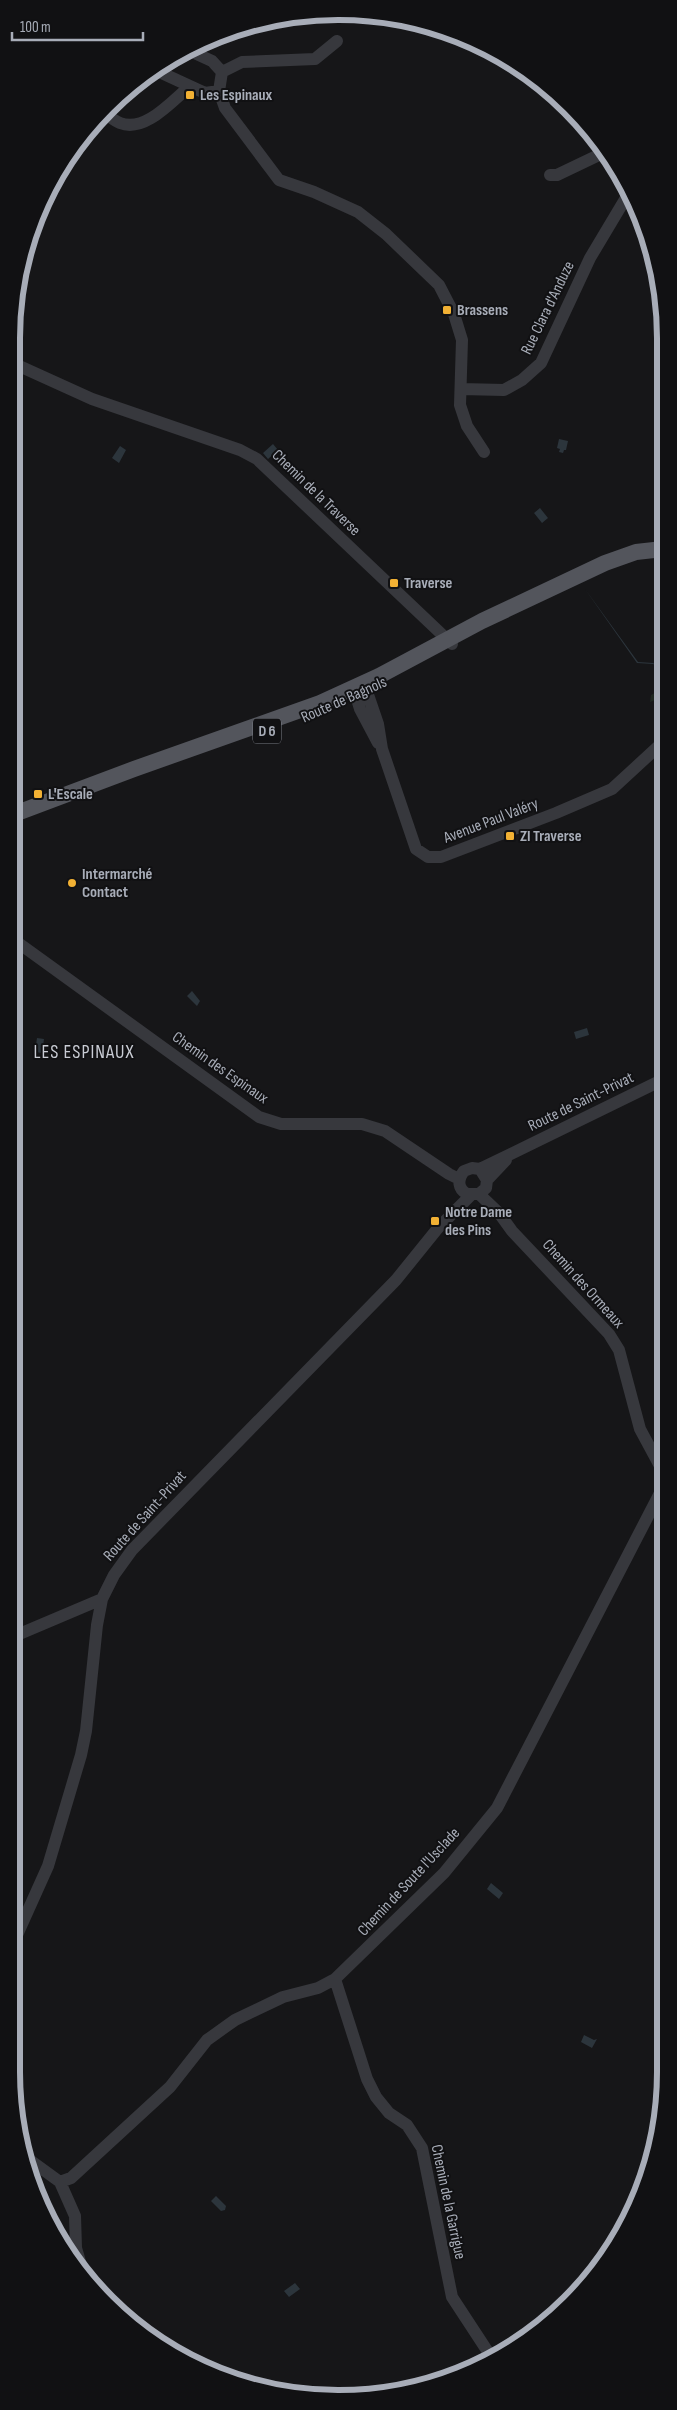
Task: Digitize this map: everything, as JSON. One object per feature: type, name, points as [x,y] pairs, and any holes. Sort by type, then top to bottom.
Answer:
[{"type":"main road","name":"Route de Bagnols","points":[[72,796],[301,715],[360,691],[518,605],[622,556],[657,550]]},
{"type":"main road","name":"D 6","points":[[20,812],[72,796]]},
{"type":"main road","name":"D 6","points":[[20,822],[72,796]]},
{"type":"street","points":[[222,72],[242,62],[315,59],[337,41]]},
{"type":"street","points":[[197,54],[212,60],[222,72],[219,91],[225,108],[279,180],[314,192],[358,212],[386,234],[440,285],[454,314],[462,340],[460,405],[467,426],[484,452]]},
{"type":"street","points":[[163,73],[205,93],[219,91]]},
{"type":"street","points":[[110,116],[120,123],[134,124],[147,120],[190,86]]},
{"type":"street","points":[[550,175],[557,175],[598,155]]},
{"type":"street","name":"Rue Clara d'Anduze","points":[[461,389],[504,390],[522,380],[541,363],[590,258],[625,200]]},
{"type":"street","name":"Chemin de la Traverse","points":[[20,366],[92,399],[240,450],[257,459],[450,642]]},
{"type":"street","name":"Avenue Paul Valéry","points":[[360,691],[364,716],[382,749],[416,849],[428,858],[441,858],[612,789],[657,748]]},
{"type":"street","name":"Chemin des Espinaux","points":[[20,943],[259,1117],[281,1124],[362,1124],[376,1127],[426,1159],[451,1169],[474,1183]]},
{"type":"street","name":"Route de Saint-Privat","points":[[20,1930],[48,1866],[81,1755],[86,1731],[95,1643],[102,1599],[114,1574],[132,1550],[396,1280],[474,1183],[516,1152],[657,1082]]},
{"type":"street","name":"Chemin des Ormeaux","points":[[474,1183],[512,1231],[609,1334],[620,1350],[640,1429],[657,1461]]},
{"type":"street","name":"Chemin de Soute l'Usclade","points":[[60,2182],[71,2178],[170,2087],[207,2040],[235,2020],[283,1997],[318,1988],[335,1979],[444,1873],[497,1808],[657,1499]]},
{"type":"street","points":[[20,1634],[102,1599]]},
{"type":"street","name":"Chemin de la Garrigue","points":[[335,1979],[367,2079],[376,2097],[389,2113],[407,2125],[422,2148],[452,2297],[488,2352]]},
{"type":"street","points":[[33,2162],[60,2182],[75,2216],[77,2253]]},
{"type":"shaded area","points":[[559,439],[568,441],[566,450],[563,453],[559,452],[560,449],[557,448]]},
{"type":"shaded area","points":[[273,444],[278,450],[268,459],[263,453]]},
{"type":"shaded area","points":[[120,446],[126,450],[119,463],[112,458]]},
{"type":"shaded area","points":[[540,508],[548,518],[542,523],[534,513]]},
{"type":"shaded area","points":[[585,589],[638,662],[653,663],[657,666],[637,663]]},
{"type":"shaded area","points":[[657,692],[657,699],[650,702],[651,695]]},
{"type":"shaded area","points":[[192,991],[200,1001],[197,1006],[187,996]]},
{"type":"shaded area","points":[[587,1028],[589,1035],[576,1039],[574,1032]]},
{"type":"shaded area","points":[[37,1038],[44,1039],[42,1053],[35,1052]]},
{"type":"shaded area","points":[[491,1883],[503,1893],[499,1899],[487,1889]]},
{"type":"shaded area","points":[[584,2035],[594,2040],[597,2039],[592,2048],[581,2042]]},
{"type":"shaded area","points":[[216,2196],[226,2206],[225,2210],[221,2211],[211,2201]]},
{"type":"shaded area","points":[[295,2283],[300,2289],[289,2297],[284,2291]]},
{"type":"place","name":"Les Espinaux","points":[[190,95]]},
{"type":"place","name":"Brassens","points":[[447,310]]},
{"type":"place","name":"Traverse","points":[[394,583]]},
{"type":"place","name":"L'Escale","points":[[38,794]]},
{"type":"place","name":"ZI Traverse","points":[[510,836]]},
{"type":"place","name":"Intermarché Contact","points":[[72,883]]},
{"type":"place","name":"Notre Dame des Pins","points":[[435,1221]]},
{"type":"district","name":"LES ESPINAUX","points":[[84,1052]]}]
